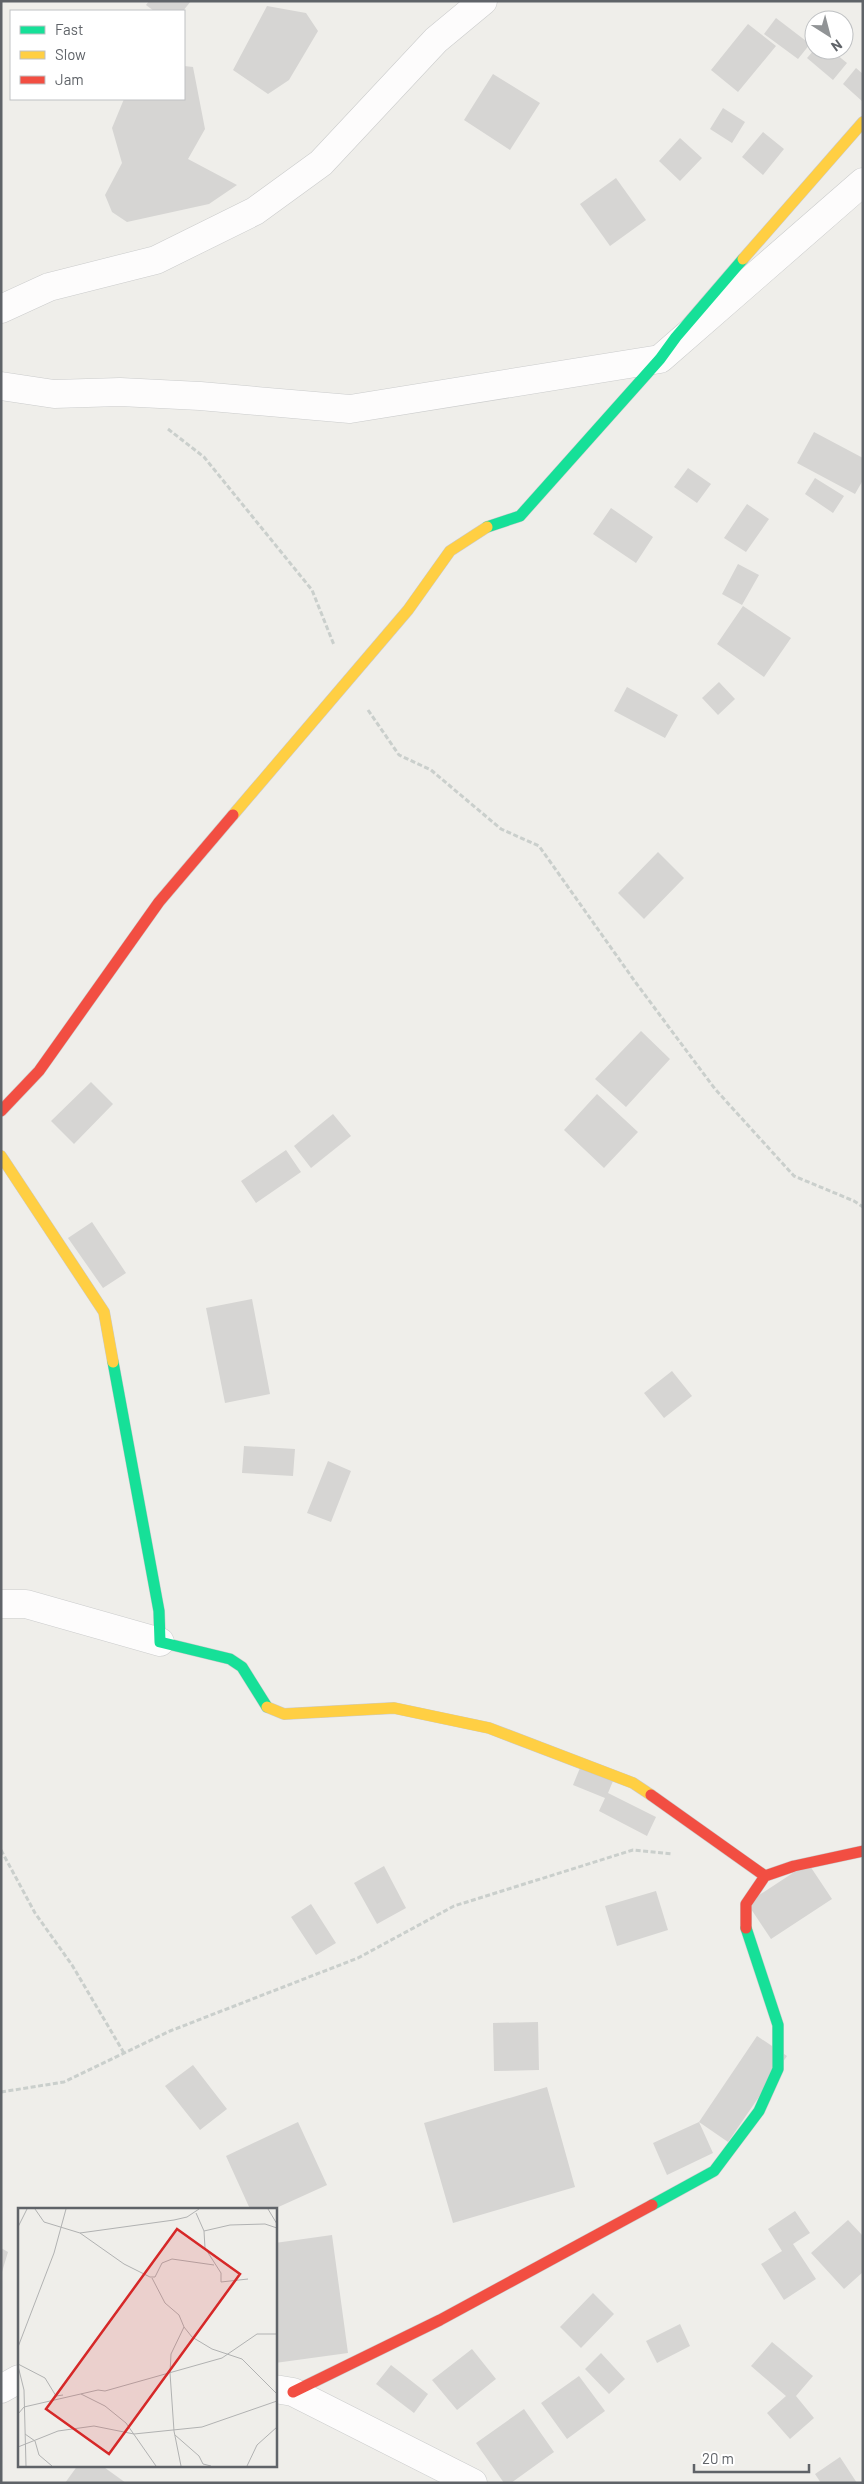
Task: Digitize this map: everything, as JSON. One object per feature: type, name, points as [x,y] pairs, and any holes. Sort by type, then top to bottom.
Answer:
[{"type":"street","points":[[1,309],[50,287],[156,260],[255,211],[321,163],[436,40],[483,1]]},
{"type":"street","points":[[1,1111],[39,1071],[159,902],[408,610],[450,551],[484,528],[520,516],[660,359],[676,337],[863,122]]},
{"type":"street","points":[[1,386],[54,394],[120,392],[173,394],[350,409],[660,359],[863,182]]},
{"type":"street","points":[[1,1156],[104,1312],[159,1611],[160,1642]]},
{"type":"street","points":[[1,1604],[26,1604],[160,1642],[230,1659],[242,1667],[266,1707],[284,1714],[307,1711],[394,1708],[489,1728],[507,1734],[632,1783],[765,1876]]},
{"type":"street","points":[[284,2391],[440,2320],[714,2171],[759,2111],[778,2069],[778,2025],[746,1933],[746,1904],[765,1876],[794,1866],[863,1851]]},
{"type":"street","points":[[1,2389],[18,2380]]},
{"type":"street","points":[[284,2391],[473,2483]]},
{"type":"path","points":[[166,427],[204,457],[312,590],[349,680],[398,755],[431,770],[501,829],[539,846],[636,983],[715,1089],[794,1176],[854,1201],[863,1207]]},
{"type":"path","points":[[1,1850],[36,1913],[72,1965],[124,2053]]},
{"type":"path","points":[[1,2092],[64,2082],[170,2031],[358,1958],[454,1906],[633,1850],[673,1854]]},
{"type":"building","points":[[149,1],[191,1],[184,10],[153,10],[146,5]]},
{"type":"building","points":[[267,6],[306,13],[318,31],[289,80],[268,94],[233,70]]},
{"type":"building","points":[[776,18],[804,39],[804,52],[798,59],[764,34]]},
{"type":"building","points":[[748,24],[776,46],[738,92],[711,70]]},
{"type":"building","points":[[809,60],[843,60],[847,63],[833,80]]},
{"type":"building","points":[[185,66],[193,67],[205,129],[188,159],[237,185],[209,204],[127,222],[112,212],[105,195],[122,163],[112,128],[124,100],[185,100]]},
{"type":"building","points":[[856,68],[863,74],[863,102],[843,84]]},
{"type":"building","points":[[493,74],[540,103],[510,150],[464,120]]},
{"type":"building","points":[[723,108],[745,122],[732,143],[710,129]]},
{"type":"building","points":[[763,132],[784,149],[763,175],[742,157]]},
{"type":"building","points":[[680,138],[702,158],[680,181],[659,161]]},
{"type":"building","points":[[616,178],[646,220],[610,246],[580,204]]},
{"type":"building","points":[[814,432],[863,458],[863,480],[855,494],[797,463]]},
{"type":"building","points":[[688,468],[711,484],[697,503],[674,487]]},
{"type":"building","points":[[815,478],[844,496],[833,513],[805,494]]},
{"type":"building","points":[[747,504],[769,519],[746,552],[724,538]]},
{"type":"building","points":[[611,508],[653,537],[636,563],[593,534]]},
{"type":"building","points":[[738,564],[759,575],[742,605],[722,594]]},
{"type":"building","points":[[743,606],[791,638],[764,677],[717,644]]},
{"type":"building","points":[[719,682],[735,699],[718,715],[702,698]]},
{"type":"building","points":[[627,687],[678,715],[665,738],[614,711]]},
{"type":"building","points":[[658,852],[684,878],[644,919],[618,893]]},
{"type":"building","points":[[641,1031],[670,1059],[626,1107],[595,1079]]},
{"type":"building","points":[[91,1082],[113,1104],[74,1144],[51,1121]]},
{"type":"building","points":[[597,1094],[638,1132],[604,1168],[564,1130]]},
{"type":"building","points":[[333,1114],[351,1136],[311,1168],[294,1146]]},
{"type":"building","points":[[286,1150],[301,1172],[256,1203],[241,1181]]},
{"type":"building","points":[[92,1222],[126,1273],[103,1288],[68,1238]]},
{"type":"building","points":[[252,1299],[270,1394],[225,1403],[206,1308]]},
{"type":"building","points":[[672,1371],[692,1396],[664,1418],[644,1393]]},
{"type":"building","points":[[244,1446],[295,1449],[293,1476],[242,1473]]},
{"type":"building","points":[[328,1461],[351,1471],[331,1522],[307,1513]]},
{"type":"building","points":[[580,1768],[613,1781],[608,1793],[656,1817],[647,1836],[599,1811],[605,1798],[573,1785]]},
{"type":"building","points":[[808,1863],[832,1899],[771,1939],[747,1903]]},
{"type":"building","points":[[384,1866],[406,1908],[377,1924],[354,1883]]},
{"type":"building","points":[[656,1891],[668,1930],[617,1946],[605,1906]]},
{"type":"building","points":[[311,1904],[336,1943],[316,1955],[291,1917]]},
{"type":"building","points":[[538,2022],[539,2070],[494,2071],[493,2023]]},
{"type":"building","points":[[757,2036],[787,2056],[728,2142],[699,2122]]},
{"type":"building","points":[[193,2065],[227,2109],[200,2130],[165,2086]]},
{"type":"building","points":[[547,2087],[575,2187],[453,2223],[424,2123]]},
{"type":"building","points":[[298,2122],[327,2185],[276,2208],[250,2208],[226,2156]]},
{"type":"building","points":[[699,2122],[713,2153],[667,2175],[653,2143]]},
{"type":"building","points":[[795,2211],[810,2233],[793,2244],[816,2279],[784,2300],[761,2264],[782,2251],[768,2229]]},
{"type":"building","points":[[848,2220],[863,2236],[863,2272],[844,2289],[811,2253]]},
{"type":"building","points":[[332,2235],[348,2353],[276,2363],[276,2243]]},
{"type":"building","points":[[1,2248],[8,2252],[2,2272],[1,2272]]},
{"type":"building","points":[[593,2293],[614,2314],[581,2348],[560,2327]]},
{"type":"building","points":[[680,2324],[690,2346],[657,2363],[646,2341]]},
{"type":"building","points":[[772,2342],[813,2376],[796,2396],[814,2418],[790,2439],[767,2413],[786,2396],[751,2366]]},
{"type":"building","points":[[472,2349],[496,2379],[457,2410],[432,2380]]},
{"type":"building","points":[[601,2353],[625,2379],[609,2394],[585,2369]]},
{"type":"building","points":[[391,2365],[428,2394],[414,2413],[376,2384]]},
{"type":"building","points":[[579,2376],[605,2411],[567,2439],[541,2403]]},
{"type":"building","points":[[524,2409],[554,2452],[511,2483],[504,2483],[476,2443]]},
{"type":"building","points":[[840,2457],[857,2483],[821,2483],[815,2474]]},
{"type":"building","points":[[77,2466],[102,2466],[126,2483],[65,2483]]},
{"type":"traffic: fast","points":[[487,527],[520,516],[660,359],[676,337],[743,259]]},
{"type":"traffic: fast","points":[[113,1362],[159,1611],[160,1642],[230,1659],[242,1667],[267,1707]]},
{"type":"traffic: fast","points":[[652,2205],[714,2171],[759,2111],[778,2069],[778,2025],[746,1928]]},
{"type":"traffic: slow","points":[[743,259],[863,122]]},
{"type":"traffic: slow","points":[[233,815],[408,610],[450,551],[487,527]]},
{"type":"traffic: slow","points":[[1,1156],[104,1312],[113,1362]]},
{"type":"traffic: slow","points":[[267,1707],[284,1714],[394,1708],[489,1728],[633,1783],[651,1795]]},
{"type":"traffic: jam","points":[[1,1111],[39,1071],[159,902],[233,815]]},
{"type":"traffic: jam","points":[[651,1795],[765,1876]]},
{"type":"traffic: jam","points":[[746,1928],[746,1904],[765,1876],[794,1866],[863,1851]]},
{"type":"traffic: jam","points":[[293,2392],[440,2320],[652,2205]]}]
